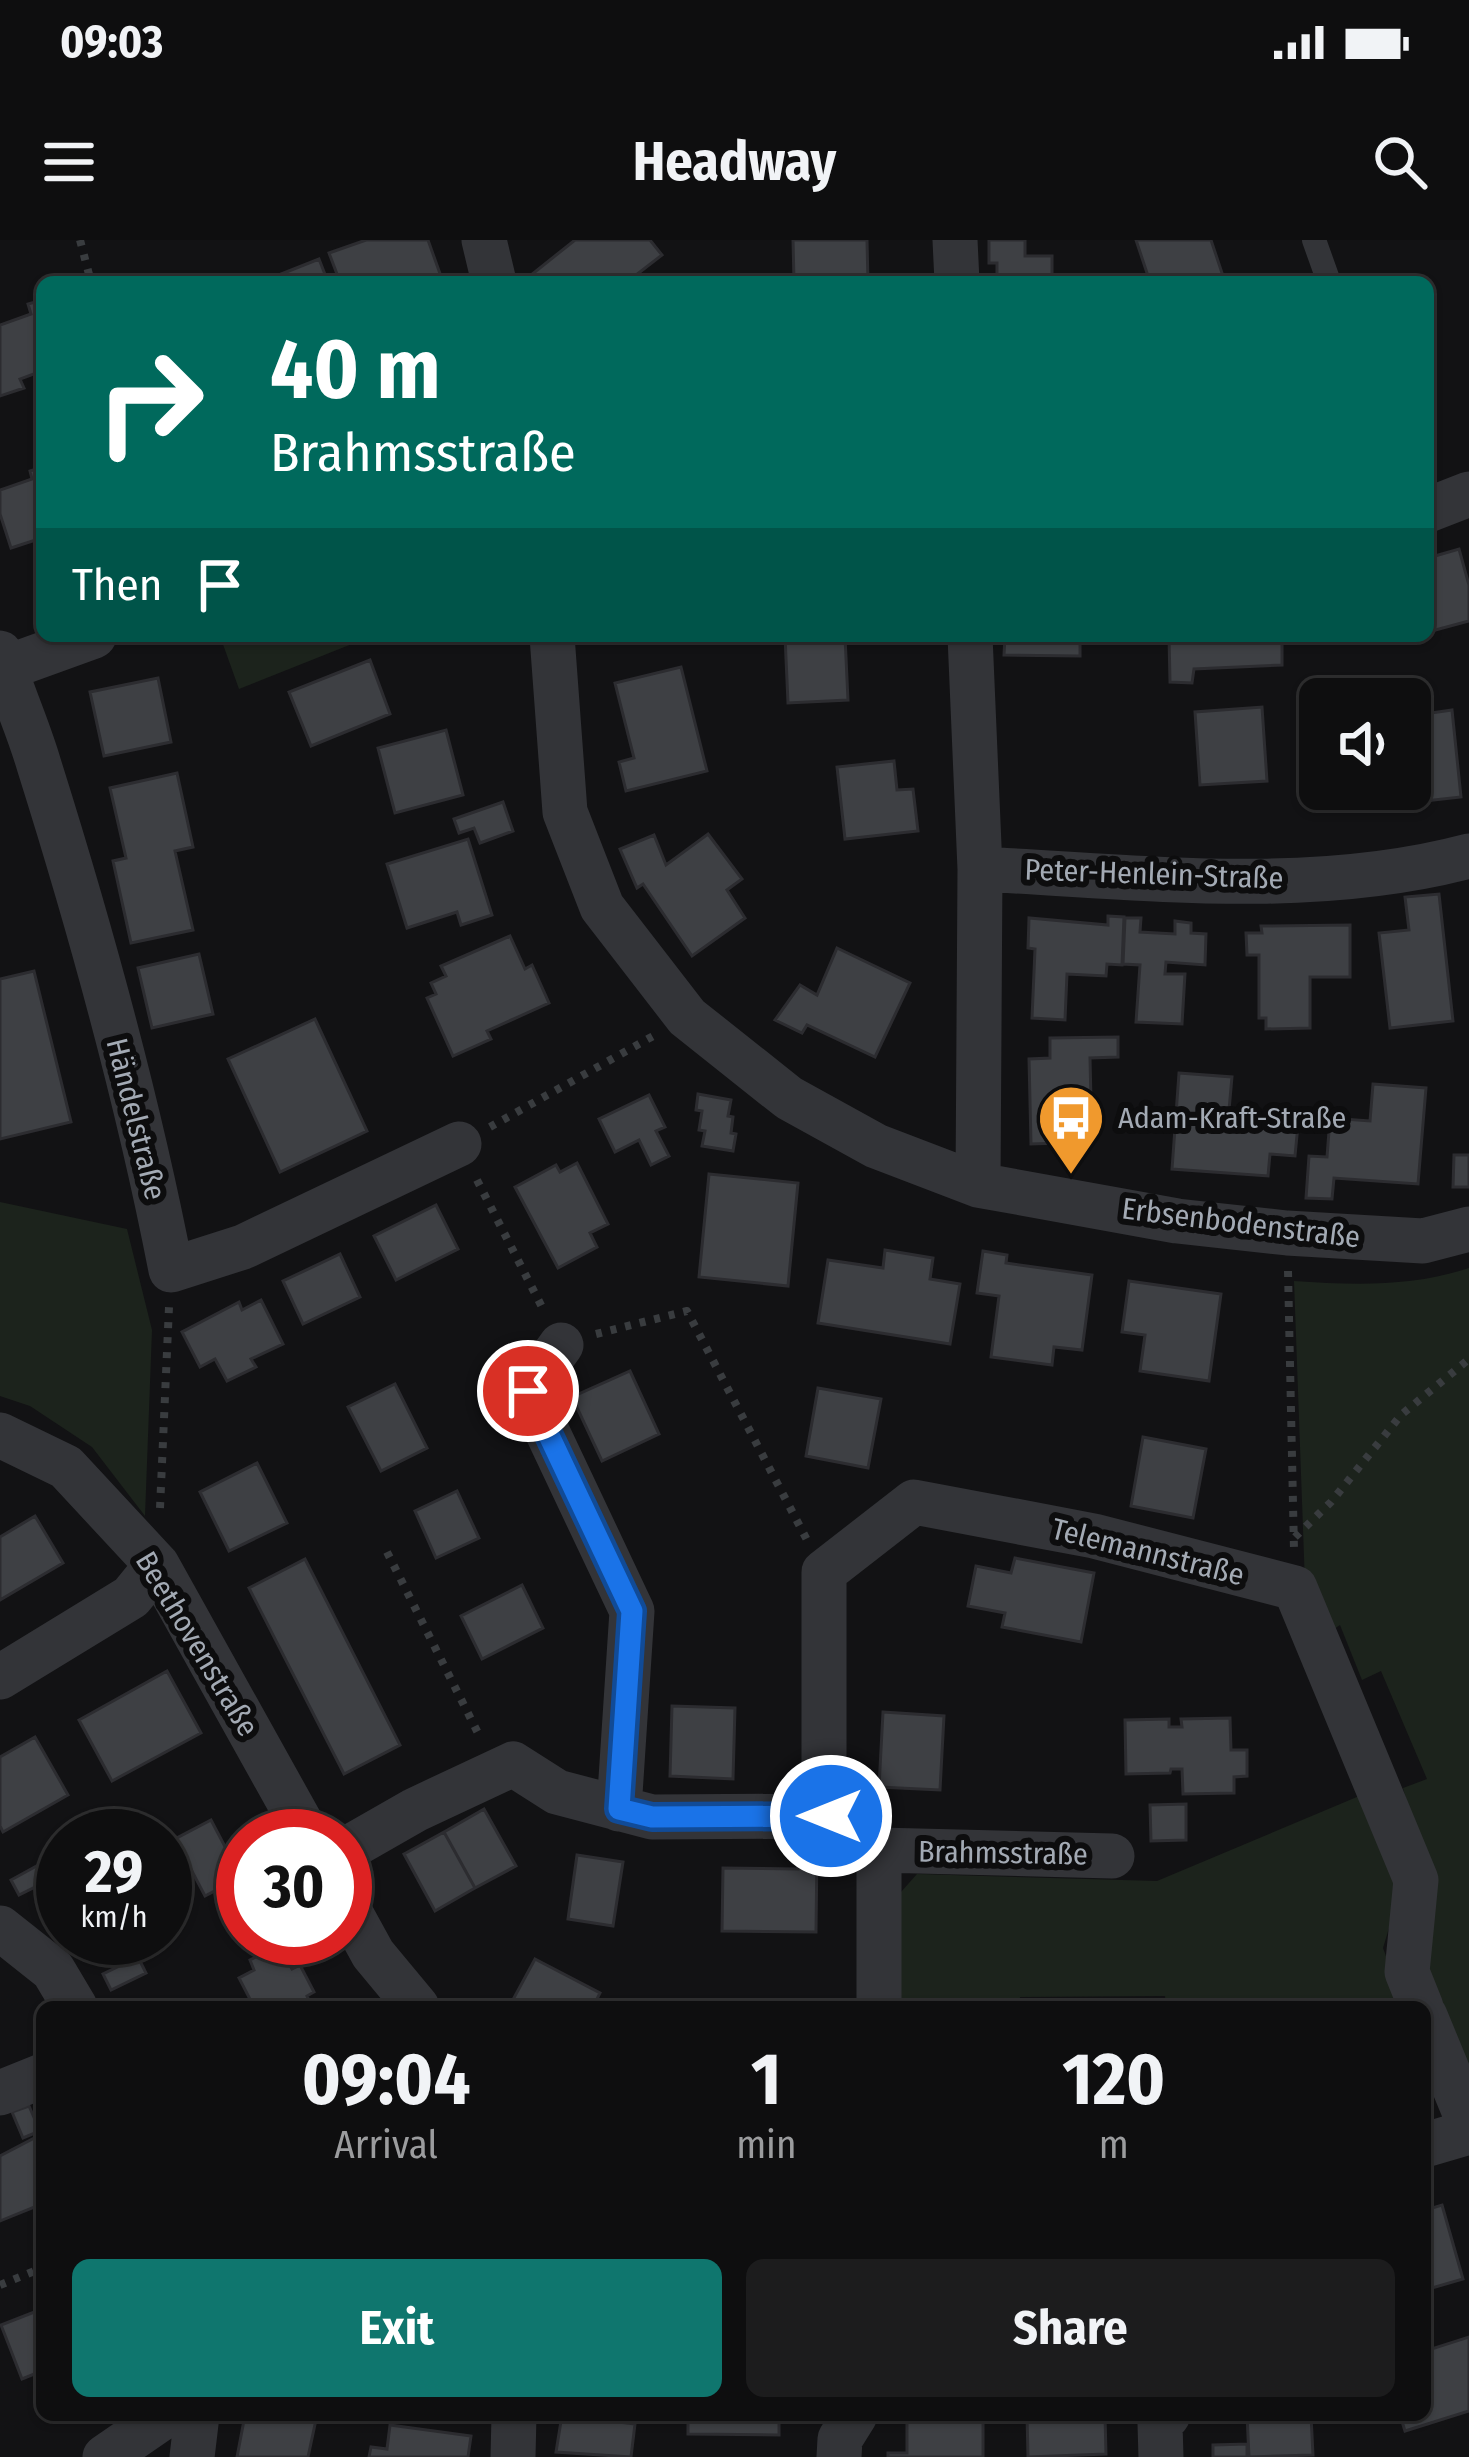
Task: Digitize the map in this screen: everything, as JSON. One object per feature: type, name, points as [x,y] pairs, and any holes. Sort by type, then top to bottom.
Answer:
[{"type":"street","points":[[484,240],[493,276]]},
{"type":"street","points":[[956,240],[957,276]]},
{"type":"street","points":[[1434,508],[1469,494]]},
{"type":"street","points":[[2,664],[74,642]]},
{"type":"street","name":"Erbsenbodenstraße","points":[[552,642],[565,812],[602,907],[687,1017],[789,1098],[876,1146],[977,1185],[1177,1221],[1287,1233],[1424,1241],[1469,1229]]},
{"type":"street","points":[[970,642],[980,869],[977,1185]]},
{"type":"street","name":"Händelstraße","points":[[2,664],[39,762],[99,975],[171,1270]]},
{"type":"street","name":"Peter-Henlein-Straße","points":[[980,869],[1254,882],[1421,869],[1469,856]]},
{"type":"street","points":[[171,1270],[243,1247],[459,1144]]},
{"type":"street","points":[[561,1345],[528,1391],[632,1611],[619,1809]]},
{"type":"street","name":"Beethovenstraße","points":[[0,1436],[66,1467],[157,1565],[293,1809]]},
{"type":"street","name":"Telemannstraße","points":[[824,1572],[914,1502],[1094,1536],[1295,1588]]},
{"type":"street","points":[[0,1677],[131,1597],[157,1565]]},
{"type":"street","points":[[372,1836],[513,1764],[557,1792],[652,1817],[831,1816],[824,1768],[824,1572]]},
{"type":"street","points":[[1295,1588],[1416,1880],[1407,1972],[1419,2001]]},
{"type":"street","name":"Brahmsstraße","points":[[831,1816],[879,1850],[1112,1856]]},
{"type":"street","points":[[879,1850],[879,2001]]},
{"type":"street","points":[[0,1928],[53,1970],[71,2001]]},
{"type":"street","points":[[372,1952],[408,2001]]},
{"type":"street","points":[[1431,2031],[1469,2123]]},
{"type":"street","points":[[0,2093],[36,2078]]},
{"type":"street","points":[[1431,2143],[1469,2132]]},
{"type":"street","points":[[105,2457],[157,2421]]},
{"type":"street","points":[[192,2457],[196,2421]]},
{"type":"street","points":[[513,2457],[514,2421]]},
{"type":"street","points":[[839,2457],[839,2439],[851,2421]]},
{"type":"street","points":[[1161,2457],[1163,2421]]},
{"type":"lane","points":[[1314,240],[1327,276]]},
{"type":"path","points":[[80,240],[89,276]]},
{"type":"path","points":[[687,1017],[459,1144],[561,1345],[687,1312],[824,1572]]},
{"type":"path","points":[[1287,1233],[1295,1588]]},
{"type":"path","points":[[157,1565],[171,1270]]},
{"type":"path","points":[[1294,1538],[1401,1415],[1469,1359]]},
{"type":"path","points":[[387,1552],[497,1771]]},
{"type":"path","points":[[0,2285],[36,2270]]},
{"type":"shaded area","points":[[222,642],[357,642],[239,689]]},
{"type":"shaded area","points":[[0,1202],[127,1229],[152,1330],[145,1516],[92,1447],[30,1406],[0,1396]]},
{"type":"shaded area","points":[[1469,1268],[1469,2076],[1421,1970],[1435,1900],[1403,1788],[1427,1779],[1381,1671],[1362,1680],[1340,1625],[1328,1633],[1305,1584],[1294,1281],[1404,1282]]},
{"type":"shaded area","points":[[1364,1794],[1402,1885],[1383,1948],[1403,2001],[1165,2001],[1165,1996],[897,2001],[901,1892],[917,1874],[1157,1881]]},
{"type":"building","points":[[366,240],[428,240],[441,276],[338,276],[329,253]]},
{"type":"building","points":[[575,240],[650,240],[662,255],[635,276],[531,275]]},
{"type":"building","points":[[793,240],[867,240],[868,276],[794,276]]},
{"type":"building","points":[[989,240],[1025,240],[1025,256],[1052,256],[1052,276],[997,276],[997,263],[989,263]]},
{"type":"building","points":[[1136,240],[1211,240],[1223,276],[1148,276]]},
{"type":"building","points":[[319,259],[326,276],[276,276]]},
{"type":"building","points":[[36,302],[36,373],[20,379],[24,388],[0,396],[0,325],[31,314],[28,304]]},
{"type":"building","points":[[36,469],[36,540],[11,548],[0,514],[0,490],[32,479],[30,471]]},
{"type":"building","points":[[1459,549],[1469,585],[1469,621],[1434,630],[1434,556]]},
{"type":"building","points":[[785,642],[845,642],[848,700],[788,703]]},
{"type":"building","points":[[1005,642],[1080,642],[1080,656],[1004,655]]},
{"type":"building","points":[[1169,642],[1282,642],[1282,665],[1194,669],[1192,683],[1170,682]]},
{"type":"building","points":[[370,660],[390,714],[311,746],[289,692]]},
{"type":"building","points":[[681,667],[707,771],[626,791],[619,762],[634,758],[615,683]]},
{"type":"building","points":[[158,678],[171,742],[104,756],[90,692]]},
{"type":"building","points":[[1262,707],[1267,781],[1200,785],[1195,712]]},
{"type":"building","points":[[1452,710],[1461,797],[1431,800],[1431,713]]},
{"type":"building","points":[[446,730],[463,795],[395,813],[378,748]]},
{"type":"building","points":[[894,761],[897,790],[913,789],[918,831],[845,839],[837,767]]},
{"type":"building","points":[[177,773],[193,847],[175,851],[193,930],[131,943],[113,861],[126,858],[110,788]]},
{"type":"building","points":[[503,802],[513,831],[480,843],[474,828],[459,833],[454,819]]},
{"type":"building","points":[[708,834],[742,879],[727,890],[745,918],[692,956],[643,884],[637,888],[620,849],[654,835],[666,865]]},
{"type":"building","points":[[468,839],[492,915],[461,925],[457,912],[407,928],[387,864]]},
{"type":"building","points":[[1439,894],[1453,1021],[1390,1028],[1379,933],[1409,930],[1405,897]]},
{"type":"building","points":[[1108,916],[1124,917],[1122,965],[1107,964],[1106,976],[1067,974],[1065,1020],[1032,1018],[1035,949],[1028,948],[1029,918],[1108,925]]},
{"type":"building","points":[[1125,918],[1141,918],[1140,932],[1175,934],[1175,921],[1191,923],[1191,933],[1206,934],[1205,965],[1166,962],[1165,974],[1185,974],[1182,1024],[1136,1022],[1140,965],[1123,964]]},
{"type":"building","points":[[1350,925],[1350,977],[1310,977],[1310,1028],[1266,1029],[1266,1018],[1259,1018],[1259,955],[1247,955],[1246,933],[1262,933],[1261,926]]},
{"type":"building","points":[[510,936],[525,969],[532,965],[549,1003],[487,1031],[491,1039],[453,1056],[427,998],[436,994],[431,983],[446,976],[441,966]]},
{"type":"building","points":[[837,948],[910,983],[875,1057],[807,1025],[802,1033],[775,1020],[800,985],[817,995]]},
{"type":"building","points":[[199,954],[213,1014],[152,1028],[138,968]]},
{"type":"building","points":[[34,971],[71,1122],[0,1139],[0,979]]},
{"type":"building","points":[[315,1019],[367,1131],[280,1172],[228,1059]]},
{"type":"building","points":[[1118,1037],[1118,1057],[1090,1058],[1092,1142],[1031,1144],[1029,1059],[1050,1058],[1050,1038]]},
{"type":"building","points":[[1179,1073],[1232,1077],[1229,1110],[1299,1115],[1295,1156],[1270,1154],[1268,1176],[1172,1169]]},
{"type":"building","points":[[1373,1084],[1426,1088],[1418,1184],[1334,1178],[1332,1199],[1306,1198],[1309,1156],[1327,1157],[1330,1118],[1370,1121]]},
{"type":"building","points":[[698,1094],[731,1100],[728,1116],[733,1117],[731,1133],[736,1134],[733,1151],[702,1146],[705,1131],[699,1130]]},
{"type":"building","points":[[649,1095],[665,1127],[656,1131],[669,1156],[651,1165],[639,1140],[615,1152],[599,1119]]},
{"type":"building","points":[[1454,1155],[1469,1155],[1469,1187],[1453,1187]]},
{"type":"building","points":[[577,1163],[608,1224],[590,1233],[597,1247],[558,1268],[515,1187],[556,1165],[560,1172]]},
{"type":"building","points":[[709,1174],[798,1183],[788,1286],[699,1277]]},
{"type":"building","points":[[436,1205],[458,1249],[396,1280],[374,1236]]},
{"type":"building","points":[[885,1250],[933,1258],[930,1279],[960,1284],[950,1344],[818,1323],[828,1260],[883,1268]]},
{"type":"building","points":[[983,1251],[1007,1255],[1006,1263],[1092,1275],[1082,1350],[1054,1347],[1052,1365],[991,1357],[999,1296],[977,1293]]},
{"type":"building","points":[[340,1254],[360,1297],[303,1324],[283,1281]]},
{"type":"building","points":[[1129,1281],[1221,1294],[1209,1381],[1140,1371],[1145,1335],[1122,1332]]},
{"type":"building","points":[[261,1300],[283,1344],[251,1359],[256,1367],[227,1381],[215,1359],[200,1367],[182,1332],[239,1302],[242,1310]]},
{"type":"building","points":[[630,1371],[659,1434],[602,1461],[572,1397]]},
{"type":"building","points":[[395,1384],[427,1448],[381,1471],[348,1407]]},
{"type":"building","points":[[818,1388],[881,1399],[868,1468],[806,1456]]},
{"type":"building","points":[[1143,1437],[1206,1449],[1193,1518],[1131,1506]]},
{"type":"building","points":[[257,1463],[287,1523],[229,1551],[200,1492]]},
{"type":"building","points":[[457,1491],[479,1538],[436,1558],[415,1511]]},
{"type":"building","points":[[35,1516],[63,1563],[0,1600],[0,1537]]},
{"type":"building","points":[[1015,1558],[1094,1573],[1081,1642],[1002,1627],[1005,1613],[968,1606],[976,1566],[1011,1573]]},
{"type":"building","points":[[305,1559],[400,1745],[344,1774],[249,1588]]},
{"type":"building","points":[[522,1585],[543,1628],[482,1659],[461,1616]]},
{"type":"building","points":[[167,1671],[201,1733],[112,1781],[79,1720]]},
{"type":"building","points":[[672,1706],[735,1708],[733,1779],[670,1776]]},
{"type":"building","points":[[883,1712],[944,1716],[940,1790],[879,1787]]},
{"type":"building","points":[[1230,1718],[1231,1750],[1247,1750],[1247,1776],[1234,1777],[1234,1793],[1183,1794],[1182,1769],[1126,1774],[1125,1720],[1169,1719],[1169,1727],[1182,1727],[1181,1719]]},
{"type":"building","points":[[35,1737],[68,1795],[36,1809],[3,1832],[0,1757]]},
{"type":"building","points":[[1186,1804],[1186,1840],[1151,1841],[1150,1805]]},
{"type":"building","points":[[484,1809],[516,1866],[475,1888],[444,1832]]},
{"type":"building","points":[[211,1820],[216,1830],[216,1890],[205,1896],[192,1871],[192,1830]]},
{"type":"building","points":[[444,1832],[475,1888],[435,1911],[404,1854]]},
{"type":"building","points":[[798,1850],[817,1850],[816,1932],[722,1931],[723,1868],[798,1869]]},
{"type":"building","points":[[577,1855],[623,1862],[613,1926],[568,1919]]},
{"type":"building","points":[[36,1866],[36,1886],[19,1895],[11,1880]]},
{"type":"building","points":[[535,1959],[600,1993],[596,2001],[512,2001]]},
{"type":"building","points":[[122,1965],[142,1965],[146,1973],[111,1990],[103,1974]]},
{"type":"building","points":[[252,1965],[290,1965],[292,1969],[300,1965],[314,1992],[307,1996],[309,2001],[251,2001],[239,1978],[254,1970]]},
{"type":"building","points":[[29,2106],[36,2133],[23,2138],[12,2112]]},
{"type":"building","points":[[36,2137],[36,2206],[0,2221],[0,2156]]},
{"type":"building","points":[[1442,2205],[1463,2279],[1431,2288],[1431,2208]]},
{"type":"building","points":[[36,2311],[36,2373],[22,2379],[1,2325]]},
{"type":"building","points":[[1469,2337],[1469,2411],[1405,2431],[1402,2421],[1431,2421],[1431,2349]]},
{"type":"building","points":[[244,2421],[316,2421],[308,2457],[237,2457]]},
{"type":"building","points":[[561,2421],[635,2424],[631,2457],[556,2452]]},
{"type":"building","points":[[688,2421],[779,2421],[779,2435],[688,2434]]},
{"type":"building","points":[[907,2421],[983,2421],[983,2457],[888,2457],[888,2453],[907,2453]]},
{"type":"building","points":[[1027,2421],[1105,2421],[1106,2454],[1028,2457]]},
{"type":"building","points":[[1247,2421],[1311,2421],[1313,2455],[1249,2457]]},
{"type":"building","points":[[390,2425],[471,2436],[468,2457],[369,2457],[371,2447],[387,2449]]},
{"type":"building","points":[[1247,2444],[1247,2457],[1213,2457],[1213,2445]]},
{"type":"place","name":"Adam-Kraft-Straße","points":[[1071,1177]]},
{"type":"route","points":[[528,1391],[632,1611],[619,1809],[652,1817],[831,1816]]}]
